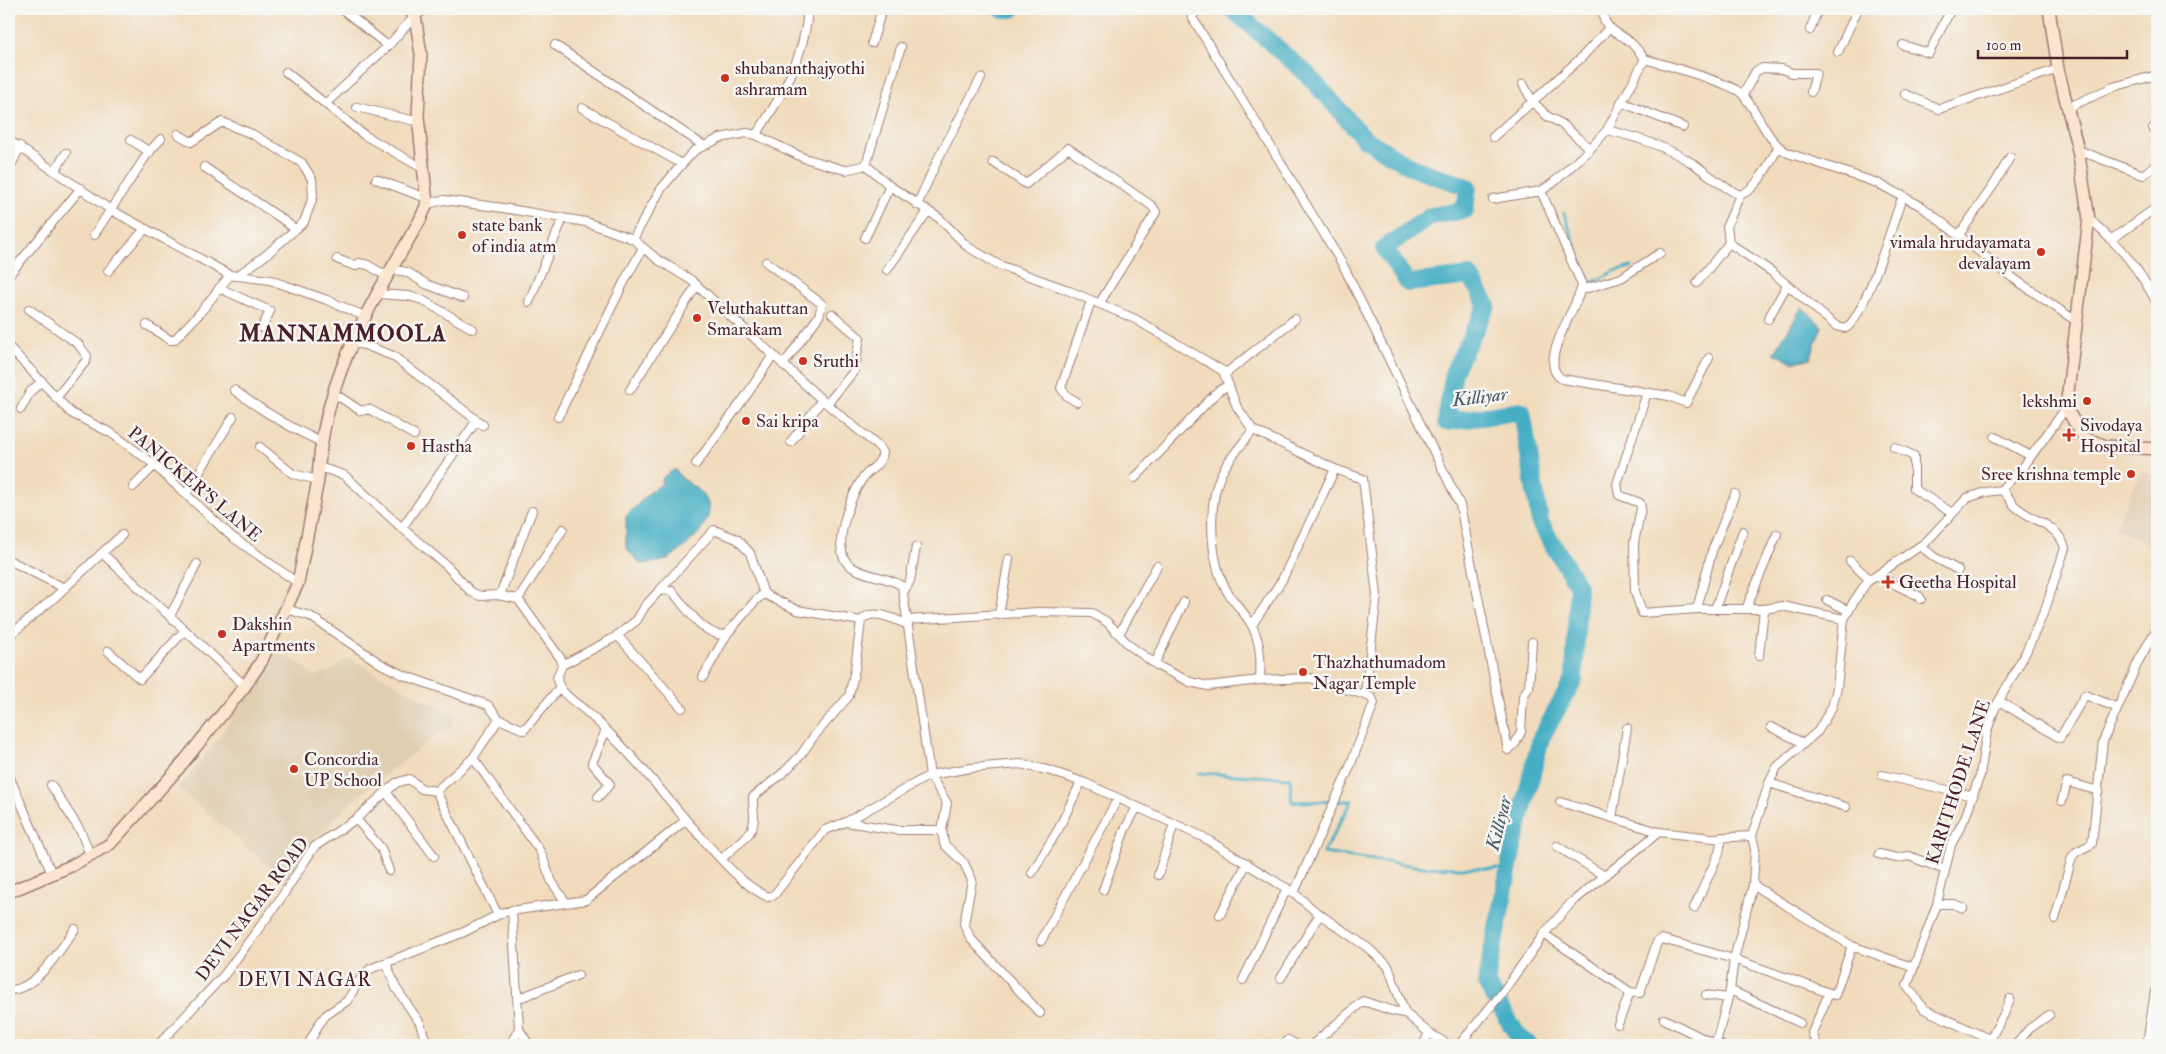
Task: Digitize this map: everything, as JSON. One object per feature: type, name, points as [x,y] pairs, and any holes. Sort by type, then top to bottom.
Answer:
[{"type":"main road","points":[[2051,9],[2058,69],[2078,150],[2089,219],[2066,408],[2084,438],[2106,446],[2157,449]]},
{"type":"main road","points":[[9,890],[52,874],[110,844],[177,770],[245,686],[261,662],[298,583],[318,480],[332,392],[364,316],[420,220],[427,201],[419,122],[421,54],[412,12]]},
{"type":"street","points":[[342,9],[388,46]]},
{"type":"street","points":[[325,104],[388,46],[412,12],[426,9]]},
{"type":"street","points":[[756,135],[783,95],[796,65],[807,27],[808,9]]},
{"type":"street","points":[[872,43],[882,9]]},
{"type":"street","points":[[1196,9],[1192,17],[1343,265],[1460,505],[1508,750],[1515,744],[1521,732],[1523,696],[1529,687],[1532,642]]},
{"type":"street","points":[[1604,9],[1604,20],[1609,28],[1630,42],[1645,58],[1734,88],[1745,98],[1778,148],[1788,154],[1877,183],[1903,195],[1940,219],[2013,278],[2076,321]]},
{"type":"street","points":[[1810,30],[1818,9]]},
{"type":"street","points":[[1838,52],[1858,9]]},
{"type":"street","points":[[1903,45],[1929,53],[1951,9]]},
{"type":"street","points":[[1494,137],[1581,58],[1609,28]]},
{"type":"street","points":[[555,45],[704,146]]},
{"type":"street","points":[[866,165],[902,47]]},
{"type":"street","points":[[1492,199],[1541,191],[1553,183],[1590,149],[1607,130],[1645,58]]},
{"type":"street","points":[[1745,98],[1756,71],[1763,68],[1782,69],[1792,73],[1816,73],[1811,92]]},
{"type":"street","points":[[1905,94],[1939,109],[2058,69]]},
{"type":"street","points":[[286,72],[364,134],[424,169]]},
{"type":"street","points":[[2067,108],[2113,87],[2157,75]]},
{"type":"street","points":[[917,205],[938,159],[981,78]]},
{"type":"street","points":[[1523,84],[1533,102],[1547,116],[1562,124],[1590,149]]},
{"type":"street","points":[[1621,102],[1683,128]]},
{"type":"street","points":[[357,108],[419,122]]},
{"type":"street","points":[[582,108],[682,164]]},
{"type":"street","points":[[147,326],[170,340],[174,340],[200,313],[219,288],[233,276],[266,255],[304,222],[313,197],[312,179],[302,163],[252,134],[222,122],[192,142],[178,134]]},
{"type":"street","points":[[1607,130],[1637,137],[1664,148],[1691,162],[1740,195],[1747,193],[1753,187],[1778,148]]},
{"type":"street","points":[[633,239],[661,189],[682,164],[694,151],[720,138],[747,133],[756,135],[804,158],[845,170],[866,165]]},
{"type":"street","points":[[94,235],[150,152],[161,139]]},
{"type":"street","points":[[9,140],[111,210],[233,276],[270,280],[327,300],[364,316]]},
{"type":"street","points":[[131,140],[150,152]]},
{"type":"street","points":[[9,170],[20,146]]},
{"type":"street","points":[[993,162],[1026,184],[1068,148],[1152,206],[1156,212],[1095,302],[1061,388],[1067,396],[1077,402]]},
{"type":"street","points":[[2078,150],[2143,175],[2157,164]]},
{"type":"street","points":[[55,170],[66,152]]},
{"type":"street","points":[[1958,235],[1995,184],[2010,157]]},
{"type":"street","points":[[866,165],[890,186],[939,218],[968,247],[998,265],[1065,289],[1143,324],[1223,371],[1237,407],[1253,430],[1335,469],[1363,479],[1377,595],[1365,695]]},
{"type":"street","points":[[204,167],[282,219],[292,227],[293,231]]},
{"type":"street","points":[[376,179],[427,201],[444,200],[563,218],[598,226],[633,239],[697,286],[824,402],[883,452],[882,459],[863,477],[850,500],[842,534],[843,557],[850,567],[899,584],[904,591],[930,775],[948,803],[942,830],[944,844],[964,863],[972,880],[964,924],[971,939],[1040,1013]]},
{"type":"street","points":[[865,238],[890,186]]},
{"type":"street","points":[[9,275],[81,188]]},
{"type":"street","points":[[1541,191],[1581,281],[1581,290],[1554,352],[1552,365],[1554,372],[1562,378],[1669,396],[1686,403],[1709,358]]},
{"type":"street","points":[[1697,283],[1728,243],[1727,225],[1740,195]]},
{"type":"street","points":[[1728,243],[1772,272],[1836,326],[1846,328],[1850,325],[1872,281],[1903,195]]},
{"type":"street","points":[[2112,239],[2157,207]]},
{"type":"street","points":[[887,270],[928,212]]},
{"type":"street","points":[[529,302],[563,218]]},
{"type":"street","points":[[2089,219],[2112,239],[2142,275],[2157,303]]},
{"type":"street","points":[[108,271],[145,229]]},
{"type":"street","points":[[558,416],[621,288],[643,248]]},
{"type":"street","points":[[1581,290],[1621,278],[1660,253]]},
{"type":"street","points":[[338,259],[356,266],[359,263],[368,265],[388,275],[394,270],[406,272],[426,284],[463,298]]},
{"type":"street","points":[[766,262],[822,304],[819,316],[783,365]]},
{"type":"street","points":[[630,390],[697,286]]},
{"type":"street","points":[[1768,319],[1787,286]]},
{"type":"street","points":[[219,288],[270,311],[262,328]]},
{"type":"street","points":[[377,294],[409,296],[473,329]]},
{"type":"street","points":[[29,309],[78,344],[87,356],[86,361],[56,398]]},
{"type":"street","points":[[791,442],[824,402],[854,371],[860,338],[832,314]]},
{"type":"street","points":[[1225,374],[1295,319]]},
{"type":"street","points":[[351,344],[365,345],[393,356],[480,423],[402,528]]},
{"type":"street","name":"PANICKER'S LANE","points":[[11,352],[42,381],[71,413],[111,433],[154,466],[231,536],[298,583]]},
{"type":"street","points":[[696,464],[748,393],[773,355]]},
{"type":"street","points":[[21,409],[30,392],[42,381]]},
{"type":"street","points":[[1135,478],[1218,391],[1229,385]]},
{"type":"street","points":[[234,390],[277,420],[323,443]]},
{"type":"street","points":[[332,392],[361,411],[370,409],[414,435]]},
{"type":"street","points":[[1647,393],[1616,484],[1619,495],[1640,503],[1641,508],[1634,543],[1634,591],[1642,613],[1696,609],[1764,609],[1782,606],[1844,620]]},
{"type":"street","points":[[1664,1019],[1718,1044],[1734,960],[1753,885],[1755,850],[1752,836],[1769,783],[1777,767],[1818,731],[1832,706],[1837,688],[1844,620],[1854,601],[1874,578],[1921,546],[1967,498],[2001,490],[2031,456],[2066,408]]},
{"type":"street","points":[[186,494],[233,417]]},
{"type":"street","points":[[1253,430],[1225,467],[1214,494],[1212,510],[1215,550],[1221,573],[1227,592],[1252,626],[1260,650],[1260,680]]},
{"type":"street","points":[[1995,437],[2031,456]]},
{"type":"street","points":[[260,447],[293,474],[318,480]]},
{"type":"street","points":[[1894,447],[1914,456],[1914,489],[1952,513]]},
{"type":"street","points":[[133,487],[154,466]]},
{"type":"street","points":[[319,467],[344,475],[447,566],[470,592],[480,596],[500,595],[518,599],[560,657],[562,665],[557,678],[560,687],[636,761],[686,820],[722,859],[756,891],[768,897],[774,895],[825,830],[846,822],[930,775],[1020,764],[1051,770],[1203,837],[1287,888],[1368,948],[1388,966],[1405,1013],[1429,1033],[1449,1045]]},
{"type":"street","points":[[1252,626],[1282,580],[1335,469]]},
{"type":"street","name":"KARITHODE LANE","points":[[1990,1043],[1924,1009],[1907,986],[1912,967],[1937,904],[1952,845],[1965,818],[1980,775],[1987,731],[1999,701],[2025,654],[2046,607],[2065,548],[2057,532],[2015,506],[2006,492],[2001,490]]},
{"type":"street","points":[[1696,609],[1712,551],[1735,494]]},
{"type":"street","points":[[500,595],[532,511]]},
{"type":"street","points":[[518,599],[563,529]]},
{"type":"street","points":[[562,665],[617,635],[637,620],[645,606],[714,530],[737,539],[750,553],[764,594],[797,610],[861,621]]},
{"type":"street","points":[[1715,609],[1742,531]]},
{"type":"street","points":[[1746,609],[1777,534]]},
{"type":"street","points":[[9,636],[122,535]]},
{"type":"street","points":[[1921,546],[1934,557],[1958,570]]},
{"type":"street","points":[[904,591],[910,581],[916,547]]},
{"type":"street","points":[[102,553],[245,686]]},
{"type":"street","points":[[999,615],[1009,559]]},
{"type":"street","points":[[9,560],[64,588]]},
{"type":"street","points":[[1850,561],[1874,578],[1919,596],[1921,599]]},
{"type":"street","points":[[170,616],[197,564]]},
{"type":"street","points":[[1119,634],[1157,566]]},
{"type":"street","points":[[660,590],[672,591],[695,620],[716,634],[727,634]]},
{"type":"street","points":[[703,677],[727,634],[756,600],[764,594]]},
{"type":"street","points":[[1827,600],[1849,611]]},
{"type":"street","points":[[1155,664],[1184,602]]},
{"type":"street","points":[[286,609],[310,616],[381,664],[403,675],[488,705],[499,719],[524,730],[560,687]]},
{"type":"street","points":[[1759,656],[1764,609]]},
{"type":"street","points":[[722,859],[728,851],[750,832],[753,825],[753,797],[784,772],[800,756],[814,736],[848,696],[855,669],[861,621],[865,616],[869,614],[908,622],[1038,612],[1092,613],[1107,622],[1128,645],[1155,664],[1190,682],[1208,686],[1260,680],[1310,678],[1372,698],[1374,708],[1294,893]]},
{"type":"street","points":[[2055,919],[2072,857],[2076,852],[2092,844],[2103,741],[2139,660],[2157,628]]},
{"type":"street","points":[[108,651],[140,678],[185,630]]},
{"type":"street","points":[[617,635],[682,708]]},
{"type":"street","points":[[1999,701],[2060,738],[2085,695],[2113,706]]},
{"type":"street","points":[[498,915],[436,791],[473,758],[499,719]]},
{"type":"street","points":[[1771,727],[1803,743]]},
{"type":"street","points":[[1612,818],[1626,728]]},
{"type":"street","points":[[598,797],[610,784],[592,763],[606,730]]},
{"type":"street","points":[[473,758],[540,851],[552,882],[566,903]]},
{"type":"street","points":[[1882,775],[1972,796]]},
{"type":"street","points":[[9,776],[52,874]]},
{"type":"street","name":"DEVI NAGAR ROAD","points":[[158,1045],[225,974],[279,900],[314,847],[356,818],[396,783],[409,779],[422,789],[436,791]]},
{"type":"street","points":[[1032,873],[1058,828],[1081,782]]},
{"type":"street","points":[[2062,801],[2067,782],[2099,791]]},
{"type":"street","points":[[1769,783],[1846,807]]},
{"type":"street","points":[[50,784],[81,832],[90,855]]},
{"type":"street","points":[[386,792],[434,856]]},
{"type":"street","points":[[1041,941],[1118,798]]},
{"type":"street","points":[[1560,802],[1659,832],[1722,838],[1752,836]]},
{"type":"street","points":[[1103,890],[1125,829],[1136,807]]},
{"type":"street","points":[[356,818],[381,848],[389,871]]},
{"type":"street","points":[[308,1045],[326,1015],[347,1001],[359,981],[370,970],[464,932],[512,910],[586,900],[686,820]]},
{"type":"street","points":[[846,822],[896,830],[942,830]]},
{"type":"street","points":[[1158,874],[1174,824]]},
{"type":"street","points":[[1459,1045],[1502,993],[1544,934],[1571,903],[1659,832]]},
{"type":"street","points":[[1694,908],[1719,853],[1722,838]]},
{"type":"street","points":[[1556,846],[1604,875]]},
{"type":"street","points":[[1879,854],[1897,858],[1909,856],[1945,870]]},
{"type":"street","points":[[1220,915],[1247,863]]},
{"type":"street","points":[[1753,885],[1852,946],[1912,967]]},
{"type":"street","points":[[1244,980],[1287,888]]},
{"type":"street","points":[[1937,904],[1954,904],[1963,908]]},
{"type":"street","points":[[512,910],[519,1029],[529,1045]]},
{"type":"street","points":[[1281,978],[1320,914]]},
{"type":"street","points":[[9,990],[25,986],[42,972],[76,929]]},
{"type":"street","points":[[1544,934],[1630,992],[1640,993],[1657,942],[1662,939],[1734,960],[1835,995],[1852,946]]},
{"type":"street","points":[[386,963],[396,988],[420,1024],[427,1045]]},
{"type":"street","points":[[518,999],[578,975]]},
{"type":"street","points":[[2155,991],[2144,1045],[2157,1045]]},
{"type":"street","points":[[1618,1024],[1630,992]]},
{"type":"street","points":[[1817,1045],[1812,1033],[1829,993]]},
{"type":"street","points":[[1706,995],[1729,994],[1800,1023]]},
{"type":"street","points":[[2002,1045],[1990,1043],[2010,1000]]},
{"type":"street","points":[[1312,1045],[1363,1001],[1405,1013]]},
{"type":"street","points":[[2016,1045],[2029,1029],[2049,1015]]},
{"type":"street","points":[[510,1045],[519,1029]]},
{"type":"street","points":[[1423,1045],[1429,1033]]},
{"type":"street","points":[[1288,1040],[1297,1045]]},
{"type":"shaded area","points":[[2142,471],[2157,477],[2157,548],[2114,527]]},
{"type":"shaded area","name":"Concordia UP School","points":[[277,653],[296,661],[315,676],[332,670],[348,657],[417,696],[455,713],[452,729],[436,735],[355,799],[337,817],[307,850],[287,881],[178,788],[214,744]]},
{"type":"water","points":[[1802,307],[1822,326],[1810,359],[1793,362],[1774,353]]},
{"type":"water","points":[[675,469],[682,478],[704,496],[709,509],[708,517],[697,535],[673,556],[663,561],[640,564],[626,547],[626,516],[651,491],[661,485],[663,477]]},
{"type":"waterway","name":"Killiyar","points":[[1002,9],[1012,9]]},
{"type":"waterway","name":"Killiyar","points":[[1232,9],[1307,74],[1365,139],[1413,168],[1468,187],[1465,210],[1431,216],[1384,248],[1408,283],[1470,276],[1487,305],[1454,371],[1446,422],[1522,411],[1540,523],[1578,586],[1574,679],[1541,738],[1513,847],[1486,983],[1518,1036],[1529,1045]]},
{"type":"waterway","points":[[1564,213],[1580,259],[1591,283],[1615,271],[1632,267]]},
{"type":"waterway","points":[[1199,773],[1290,778],[1292,802],[1352,801],[1323,853],[1424,867],[1508,869]]},
{"type":"place","name":"shubananthajyothi ashramam","points":[[725,78]]},
{"type":"place","name":"state bank of india atm","points":[[462,235]]},
{"type":"place","name":"vimala hrudayamata devalayam","points":[[2041,252]]},
{"type":"place","name":"Veluthakuttan Smarakam","points":[[697,318]]},
{"type":"place","name":"Sruthi","points":[[803,361]]},
{"type":"place","name":"lekshmi","points":[[2087,401]]},
{"type":"place","name":"Sai kripa","points":[[746,421]]},
{"type":"place","name":"Sivodaya Hospital","points":[[2069,435]]},
{"type":"place","name":"Hastha","points":[[411,446]]},
{"type":"place","name":"Sree krishna temple","points":[[2131,474]]},
{"type":"place","name":"Geetha Hospital","points":[[1888,582]]},
{"type":"place","name":"Dakshin Apartments","points":[[222,634]]},
{"type":"place","name":"Thazhathumadom Nagar Temple","points":[[1303,672]]},
{"type":"place","name":"Concordia UP School","points":[[294,769]]},
{"type":"district","name":"MANNAMMOOLA","points":[[343,333]]},
{"type":"district","name":"DEVI NAGAR","points":[[305,979]]}]
